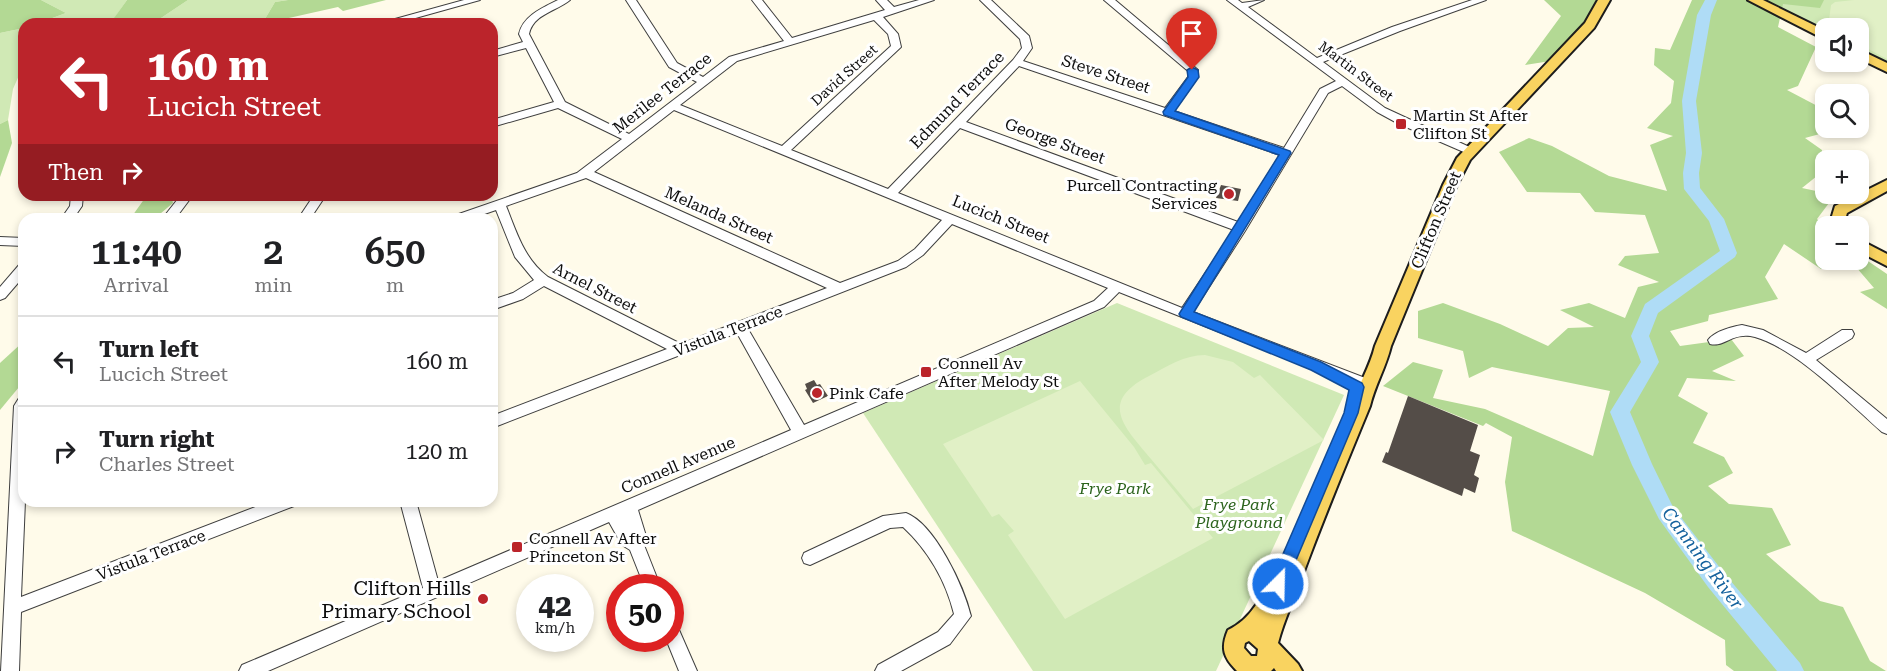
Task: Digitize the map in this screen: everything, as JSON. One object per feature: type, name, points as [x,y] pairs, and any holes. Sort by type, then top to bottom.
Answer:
[{"type":"main road","name":"Clifton Street","points":[[1362,386],[1362,406],[1286,594],[1255,662],[1232,642],[1238,634],[1248,631],[1264,612],[1278,584],[1362,386],[1383,346],[1450,185],[1470,150],[1590,25],[1604,0]]},
{"type":"main road","points":[[1754,0],[1815,31]]},
{"type":"main road","points":[[1869,59],[1887,68]]},
{"type":"main road","points":[[1838,216],[1840,210],[1887,185]]},
{"type":"main road","points":[[1869,250],[1887,261]]},
{"type":"main road","points":[[1248,631],[1259,634],[1255,662],[1291,671]]},
{"type":"street","points":[[406,18],[475,0]]},
{"type":"street","points":[[565,0],[525,26],[524,33],[529,44],[560,104],[566,110],[631,139]]},
{"type":"street","points":[[631,0],[673,65],[704,81]]},
{"type":"street","points":[[757,0],[790,42]]},
{"type":"street","points":[[881,0],[892,11]]},
{"type":"street","name":"Merilee Terrace","points":[[475,213],[573,181],[733,59],[930,0]]},
{"type":"street","name":"Edmund Terrace","points":[[890,194],[1017,62],[1027,48],[1025,38],[985,0]]},
{"type":"street","points":[[1109,0],[1192,70],[1193,77],[1168,112]]},
{"type":"street","points":[[1237,3],[1259,0]]},
{"type":"street","points":[[1317,61],[1396,29],[1481,0]]},
{"type":"street","name":"Martin Street","points":[[1237,3],[1381,110],[1403,122],[1470,150]]},
{"type":"street","points":[[429,12],[432,18]]},
{"type":"street","name":"David Street","points":[[783,151],[896,47],[897,41],[894,35],[876,16]]},
{"type":"street","points":[[498,52],[529,44]]},
{"type":"street","name":"Steve Street","points":[[1017,62],[1286,153]]},
{"type":"street","points":[[1185,314],[1241,228],[1324,91],[1343,82]]},
{"type":"street","points":[[498,122],[560,104]]},
{"type":"street","name":"Lucich Street","points":[[671,105],[1362,386]]},
{"type":"street","name":"George Street","points":[[958,123],[1241,228]]},
{"type":"street","name":"Melanda Street","points":[[586,173],[838,287]]},
{"type":"street","points":[[173,213],[182,201]]},
{"type":"street","name":"Arnel Street","points":[[500,205],[523,261],[531,272],[680,349]]},
{"type":"street","name":"Vistula Terrace","points":[[498,420],[902,264],[919,252],[951,218]]},
{"type":"street","points":[[0,241],[18,242]]},
{"type":"street","points":[[0,295],[18,276]]},
{"type":"street","points":[[498,303],[518,296],[543,280]]},
{"type":"street","name":"Connell Avenue","points":[[248,671],[1099,304],[1118,286]]},
{"type":"street","points":[[740,326],[800,432]]},
{"type":"street","points":[[1715,340],[1740,330],[1760,333],[1805,360],[1887,428]]},
{"type":"street","points":[[1805,360],[1847,334]]},
{"type":"street","points":[[10,671],[18,505]]},
{"type":"street","points":[[629,506],[638,536],[636,545],[647,574]]},
{"type":"street","name":"Vistula Terrace","points":[[12,608],[273,507]]},
{"type":"street","points":[[410,507],[432,590]]},
{"type":"street","points":[[612,513],[628,540],[636,545]]},
{"type":"street","points":[[810,558],[889,521],[906,520],[919,530],[959,595],[963,616],[944,638],[884,671]]},
{"type":"street","points":[[680,652],[688,671]]},
{"type":"green space","points":[[0,0],[41,0],[66,13],[52,18],[18,18],[18,29],[0,33]]},
{"type":"green space","points":[[41,0],[127,0],[115,17],[129,18],[52,18],[66,13]]},
{"type":"green space","points":[[127,0],[188,0],[161,18],[114,18]]},
{"type":"green space","points":[[188,0],[288,0],[275,2],[266,18],[161,18]]},
{"type":"green space","points":[[386,0],[343,11],[338,7],[289,18],[266,18],[275,2]]},
{"type":"green space","points":[[1544,0],[1596,0],[1594,7],[1557,60],[1525,65],[1561,16]]},
{"type":"green space","points":[[1692,0],[1824,0],[1820,8],[1783,4],[1778,27],[1815,46],[1798,86],[1787,90],[1815,105],[1815,135],[1805,138],[1822,150],[1815,150],[1815,178],[1802,188],[1815,191],[1815,204],[1828,204],[1819,216],[1815,216],[1815,265],[1784,244],[1765,277],[1778,299],[1709,315],[1708,321],[1670,331],[1680,346],[1731,339],[1744,356],[1712,371],[1736,381],[1687,378],[1678,396],[1708,413],[1693,443],[1724,457],[1733,473],[1708,486],[1729,504],[1772,508],[1791,545],[1766,554],[1820,601],[1843,607],[1870,661],[1886,671],[1734,671],[1726,665],[1725,640],[1645,593],[1512,531],[1505,482],[1512,437],[1486,423],[1483,426],[1383,386],[1413,362],[1443,370],[1433,398],[1485,409],[1593,456],[1610,391],[1492,367],[1469,378],[1463,351],[1418,338],[1418,311],[1443,303],[1500,324],[1548,346],[1568,328],[1594,327],[1560,310],[1589,303],[1625,318],[1638,287],[1659,282],[1618,265],[1625,256],[1659,253],[1645,215],[1595,212],[1580,193],[1527,192],[1499,152],[1529,138],[1552,146],[1609,176],[1667,191],[1650,145],[1673,136],[1647,128],[1671,103],[1674,81],[1654,65],[1655,48],[1670,50]]},
{"type":"green space","points":[[1760,0],[1887,0],[1887,65],[1869,55],[1869,18],[1815,18],[1815,28]]},
{"type":"green space","points":[[1887,0],[1887,59],[1869,49],[1869,18],[1829,18],[1831,5],[1835,2]]},
{"type":"green space","points":[[18,29],[18,78],[13,89],[8,120],[0,124],[0,33]]},
{"type":"green space","points":[[8,120],[12,143],[0,177],[0,124]]},
{"type":"green space","points":[[143,201],[172,201],[161,213],[134,213]]},
{"type":"green space","points":[[1869,262],[1887,274],[1887,309],[1860,292],[1874,288],[1859,270],[1869,270]]},
{"type":"green space","name":"Frye Park","points":[[1117,303],[1344,395],[1216,671],[1033,671],[863,413]]},
{"type":"green space","points":[[18,346],[18,388],[0,410],[0,363]]},
{"type":"green space","points":[[1205,355],[1233,362],[1254,378],[1260,375],[1324,440],[1193,509],[1132,436],[1125,426],[1120,405],[1124,395],[1133,386],[1149,376],[1183,359]]},
{"type":"green space","points":[[1080,381],[1134,447],[1145,465],[1151,463],[1213,538],[1065,619],[1008,535],[1014,531],[999,514],[992,517],[943,444]]},
{"type":"building","name":"Purcell Contracting Services","points":[[1221,185],[1241,189],[1238,201],[1216,198]]},
{"type":"building","name":"Pink Cafe","points":[[814,380],[817,385],[820,384],[828,396],[813,403],[805,390],[807,389],[805,384]]},
{"type":"building","points":[[1408,396],[1478,425],[1470,451],[1480,455],[1474,475],[1479,478],[1475,493],[1464,488],[1462,496],[1382,462],[1386,452],[1388,453]]},
{"type":"waterway","name":"Canning River","points":[[1711,0],[1704,15],[1689,101],[1694,153],[1691,173],[1692,189],[1716,219],[1729,253],[1651,309],[1640,336],[1650,362],[1620,412],[1642,465],[1666,513],[1716,580],[1792,671]]},
{"type":"place","name":"Martin St After Clifton St","points":[[1401,124]]},
{"type":"place","name":"Purcell Contracting Services","points":[[1229,194]]},
{"type":"place","name":"Connell Av After Melody St","points":[[926,372]]},
{"type":"place","name":"Pink Cafe","points":[[817,393]]},
{"type":"place","name":"Connell Av After Princeton St","points":[[517,547]]},
{"type":"place","name":"Clifton Hills Primary School","points":[[483,599]]},
{"type":"route","points":[[1192,70],[1193,77],[1168,112],[1286,153],[1185,314],[1316,366],[1357,387],[1351,413],[1278,584]]},
{"type":"park label","name":"Frye Park Playground","points":[[1239,513]]}]
